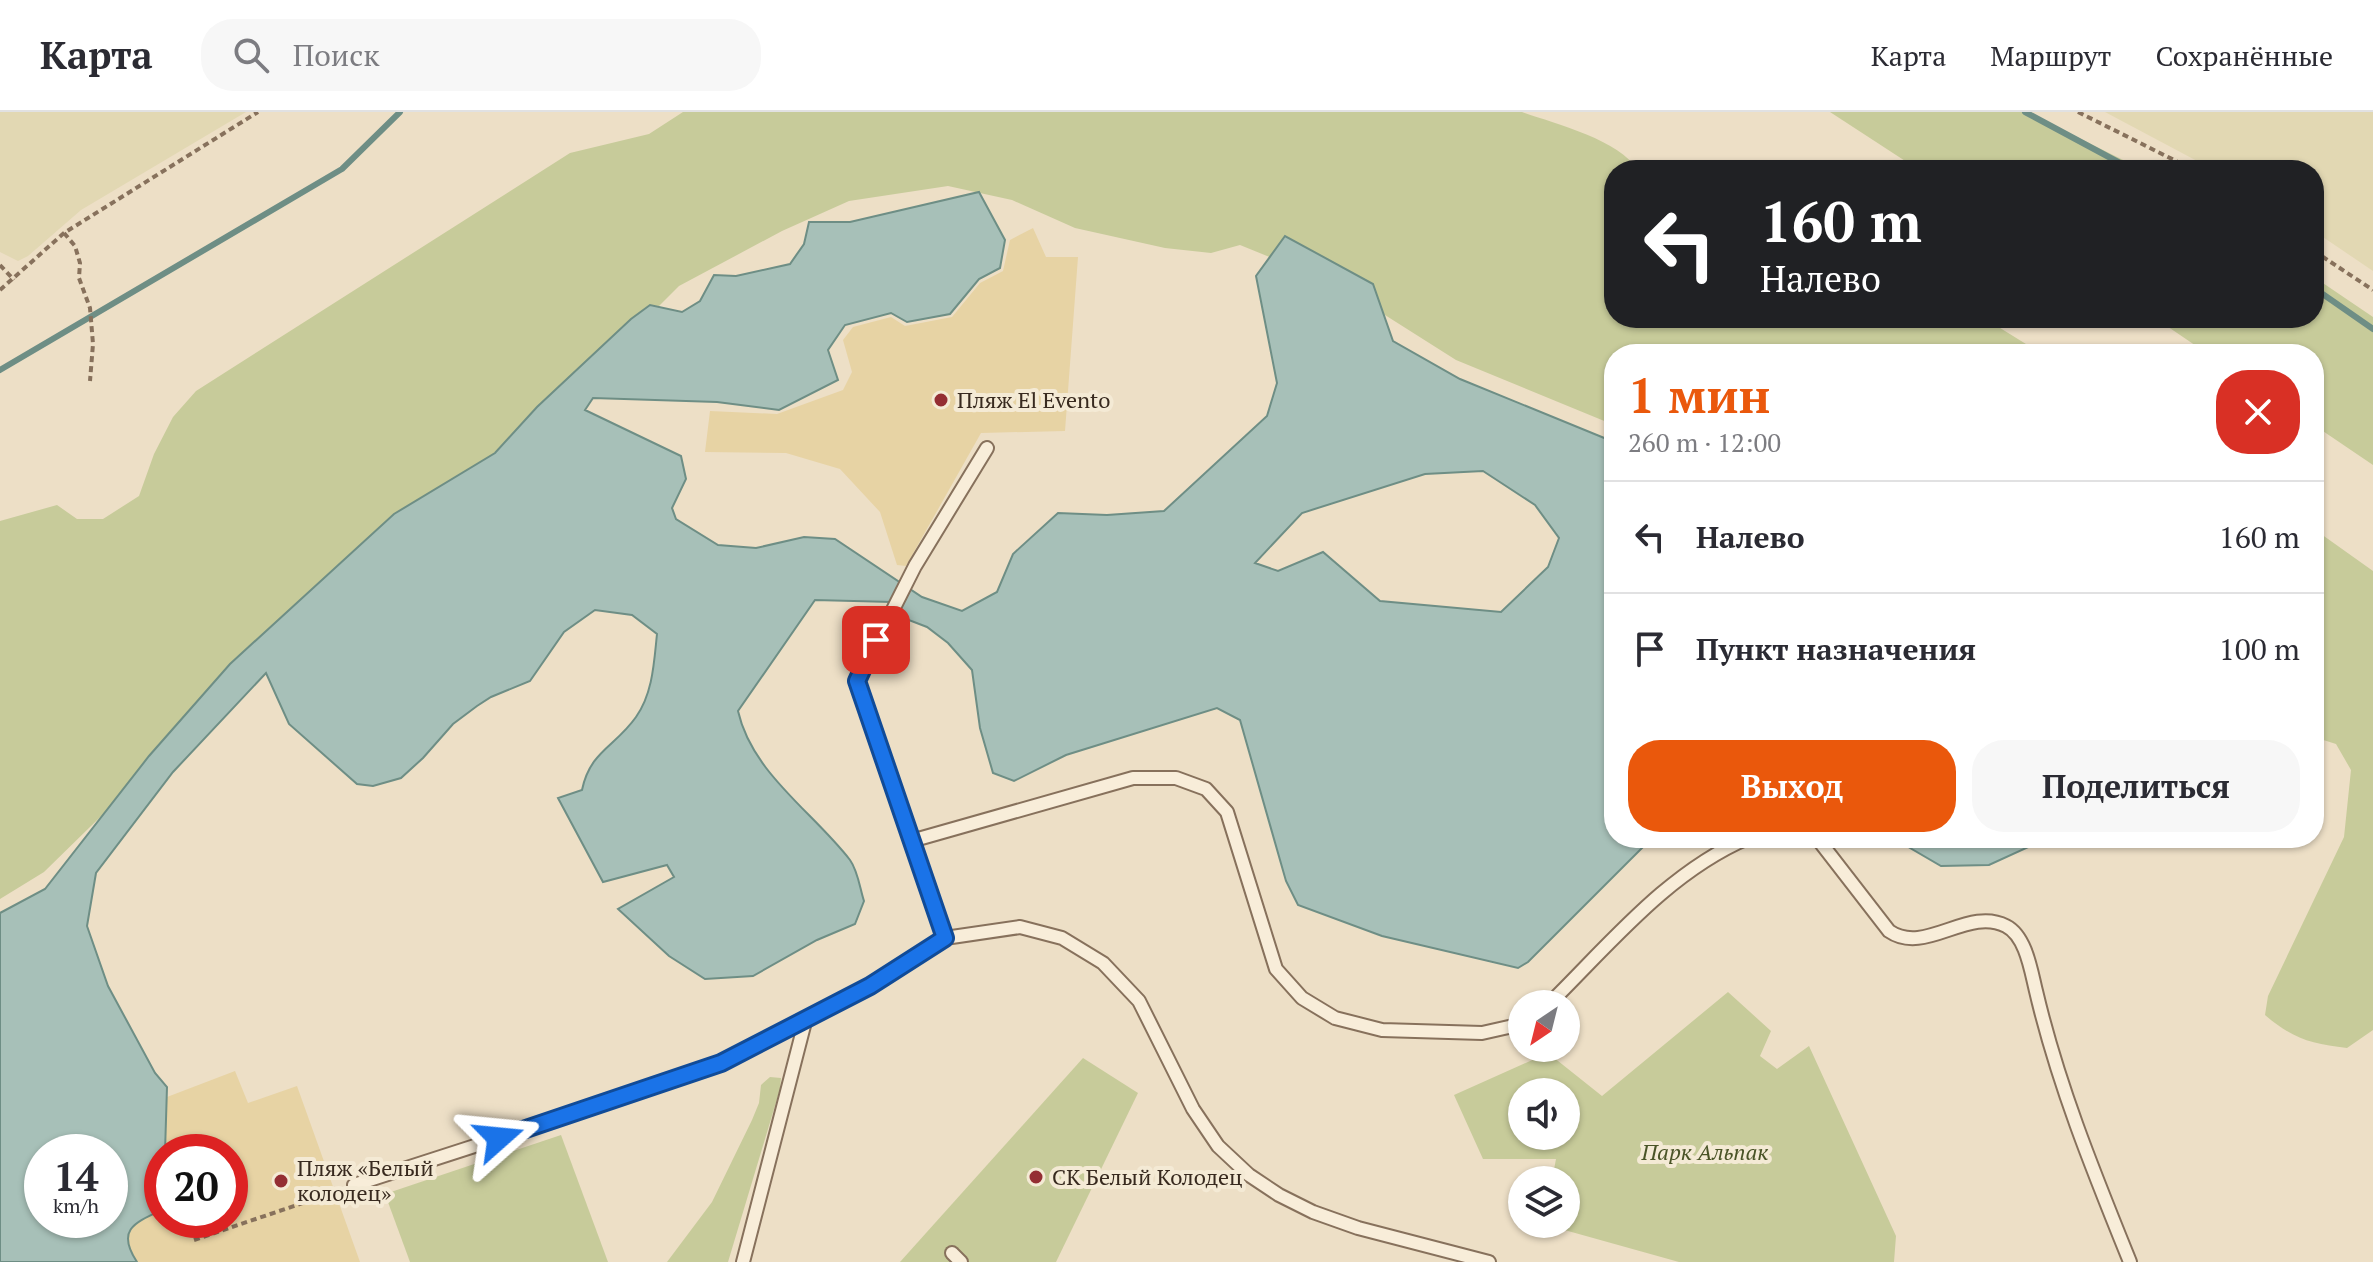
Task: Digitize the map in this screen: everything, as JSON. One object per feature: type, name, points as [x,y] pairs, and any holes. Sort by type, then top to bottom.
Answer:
[{"type":"lane","points":[[945,938],[857,681],[915,566],[987,448]]},
{"type":"lane","points":[[911,841],[1133,778],[1176,778],[1206,789],[1227,812],[1276,969],[1302,998],[1335,1018],[1382,1030],[1482,1033],[1508,1027]]},
{"type":"lane","points":[[1563,990],[1680,876],[1724,848]]},
{"type":"lane","points":[[1825,848],[1889,931],[1899,938],[1912,939],[1980,921],[2006,926],[2020,939],[2051,1054],[2130,1262]]},
{"type":"lane","points":[[354,1185],[721,1063],[870,986],[945,938],[1020,927],[1062,938],[1103,963],[1139,1001],[1193,1109],[1218,1146],[1249,1175],[1313,1212],[1358,1228],[1489,1262]]},
{"type":"lane","points":[[743,1262],[806,1018]]},
{"type":"path","points":[[0,290],[64,233],[258,112]]},
{"type":"path","points":[[2078,112],[2174,160]]},
{"type":"path","points":[[64,233],[75,246],[80,263],[79,278],[90,308],[93,344],[90,381]]},
{"type":"path","points":[[2324,258],[2373,290]]},
{"type":"path","points":[[0,265],[14,280]]},
{"type":"path","points":[[194,1240],[354,1185]]},
{"type":"shaded area","points":[[0,112],[246,112],[81,210],[28,256],[18,261],[0,252]]},
{"type":"shaded area","points":[[2105,112],[2373,112],[2373,271],[2324,238],[2324,160],[2195,160]]},
{"type":"green space","points":[[683,112],[1522,112],[1602,141],[1630,160],[1604,160],[1604,328],[2000,328],[2026,344],[1604,344],[1604,421],[1456,360],[1336,284],[1240,245],[1211,253],[1165,248],[1075,228],[1012,200],[948,186],[849,201],[782,231],[679,286],[544,421],[229,691],[44,872],[0,899],[0,521],[57,505],[77,519],[103,519],[139,496],[154,454],[173,417],[196,391],[570,153],[649,134]]},
{"type":"green space","points":[[1830,112],[2027,112],[2123,160],[1904,160]]},
{"type":"green space","points":[[2324,284],[2373,317],[2373,465],[2324,432],[2324,344],[2193,344],[2170,328],[2324,328]]},
{"type":"green space","points":[[2324,536],[2373,571],[2373,1030],[2347,1048],[2303,1039],[2265,1015],[2268,996],[2344,837],[2351,770],[2336,744],[2324,740]]},
{"type":"green space","name":"Парк Альпак","points":[[1728,992],[1771,1031],[1760,1056],[1777,1069],[1809,1046],[1896,1236],[1894,1262],[1679,1262],[1580,1234],[1580,1166],[1555,1166],[1556,1159],[1483,1159],[1454,1095],[1528,1062],[1559,1062],[1579,1078],[1508,1078],[1508,1150],[1580,1150],[1580,1078],[1602,1096]]},
{"type":"green space","name":"СК Белый Колодец","points":[[1083,1058],[1138,1093],[1056,1262],[900,1262]]},
{"type":"green space","points":[[770,1077],[781,1078],[780,1089],[728,1262],[667,1262],[712,1202],[752,1120],[759,1103],[761,1085]]},
{"type":"green space","points":[[561,1135],[608,1262],[410,1262],[385,1194]]},
{"type":"sand","name":"Пляж El Evento","points":[[1033,228],[1046,257],[1078,257],[1065,431],[981,433],[906,566],[897,565],[880,512],[840,469],[786,453],[705,452],[710,411],[777,414],[843,390],[852,372],[843,340],[853,327],[891,317],[905,326],[952,317],[980,283],[1003,271],[1010,240]]},
{"type":"sand","name":"Пляж «Белый колодец»","points":[[235,1071],[248,1103],[297,1086],[360,1262],[137,1262],[128,1235],[144,1219],[144,1238],[248,1238],[248,1134],[166,1134],[167,1097]]},
{"type":"water","points":[[979,192],[1005,240],[1000,268],[979,279],[950,314],[907,322],[891,313],[845,325],[828,350],[838,380],[779,410],[717,402],[593,398],[585,410],[681,456],[686,479],[672,508],[676,519],[718,545],[756,548],[804,537],[835,539],[922,597],[962,611],[997,592],[1013,554],[1058,513],[1107,515],[1164,511],[1267,416],[1277,383],[1256,276],[1285,236],[1373,284],[1393,341],[1460,379],[1604,438],[1604,848],[1642,848],[1528,962],[1518,968],[1382,936],[1298,905],[1286,881],[1240,720],[1217,708],[1066,755],[1014,781],[993,773],[980,728],[972,670],[948,643],[927,627],[906,619],[892,602],[815,600],[738,711],[745,733],[770,773],[850,860],[864,901],[855,924],[817,940],[753,976],[705,979],[669,956],[618,909],[674,877],[667,865],[603,882],[558,798],[582,790],[591,766],[642,708],[652,677],[657,634],[632,615],[595,610],[564,632],[530,681],[491,697],[453,724],[401,778],[373,786],[357,784],[289,724],[266,673],[173,772],[96,873],[87,926],[108,986],[155,1073],[167,1087],[166,1134],[144,1134],[144,1219],[128,1235],[128,1134],[24,1134],[24,1238],[128,1238],[137,1262],[0,1262],[0,913],[45,889],[149,756],[230,664],[394,514],[495,453],[537,407],[650,305],[682,312],[700,301],[714,275],[736,276],[790,264],[804,244],[809,222],[850,222]],"holes":[[[1483,471],[1535,505],[1559,538],[1548,567],[1501,612],[1380,601],[1323,552],[1278,571],[1255,563],[1302,513],[1425,474]]]},
{"type":"water","points":[[1910,848],[2026,848],[1989,865],[1941,866]]},
{"type":"waterway","points":[[0,370],[342,169],[400,112]]},
{"type":"waterway","points":[[2025,112],[2114,160]]},
{"type":"waterway","points":[[2324,295],[2373,329]]},
{"type":"place","name":"Пляж El Evento","points":[[941,400]]},
{"type":"place","name":"СК Белый Колодец","points":[[1036,1177]]},
{"type":"place","name":"Пляж «Белый колодец»","points":[[281,1181]]},
{"type":"route","points":[[499,1138],[721,1063],[870,986],[945,938],[857,681],[876,640]]}]
